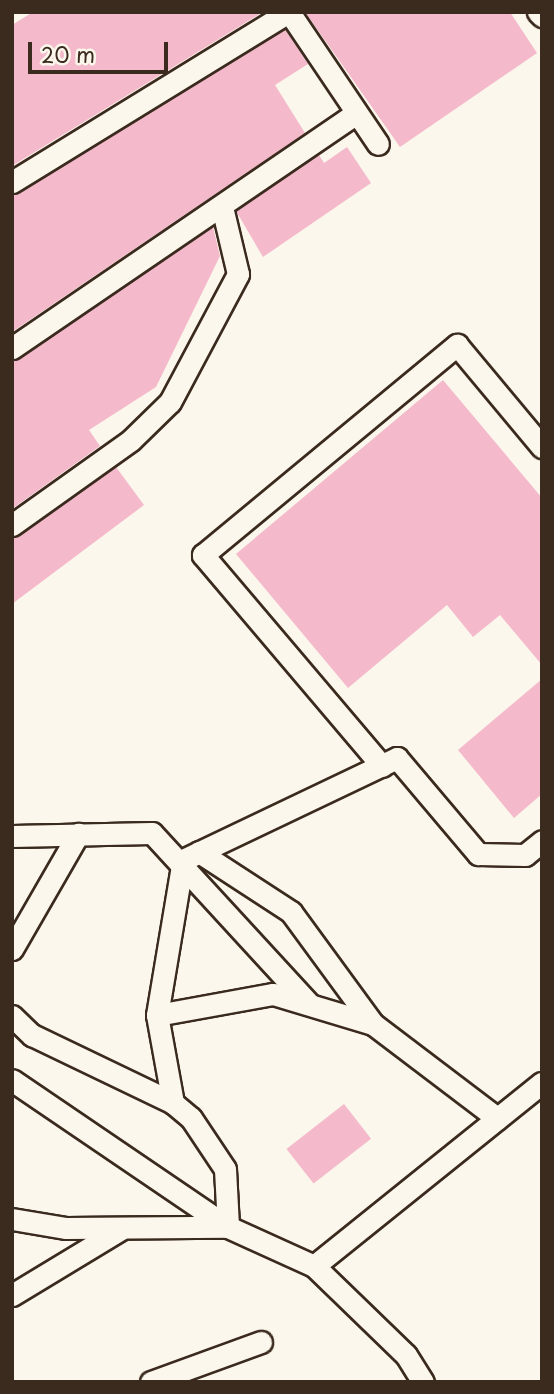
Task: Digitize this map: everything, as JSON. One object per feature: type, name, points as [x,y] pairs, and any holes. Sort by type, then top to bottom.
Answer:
[{"type":"lane","points":[[12,182],[289,12],[378,144]]},
{"type":"lane","points":[[538,12],[542,16]]},
{"type":"lane","points":[[12,348],[357,113]]},
{"type":"lane","points":[[12,525],[131,440],[170,402],[238,274],[222,207]]},
{"type":"lane","points":[[382,766],[203,555],[457,345],[542,447]]},
{"type":"lane","points":[[191,856],[397,758],[478,854],[525,855],[542,841]]},
{"type":"lane","points":[[12,836],[152,833],[291,912],[373,1024],[497,1118]]},
{"type":"lane","points":[[12,949],[78,834]]},
{"type":"lane","points":[[191,856],[311,1005]]},
{"type":"lane","points":[[173,1103],[157,1015],[191,856]]},
{"type":"lane","points":[[157,1015],[273,994],[373,1024]]},
{"type":"lane","points":[[12,1016],[32,1035],[173,1103],[191,1118],[225,1169],[228,1227]]},
{"type":"lane","points":[[12,1080],[228,1227],[314,1266],[406,1355],[424,1382]]},
{"type":"lane","points":[[314,1266],[542,1083]]},
{"type":"lane","points":[[12,1219],[123,1228],[228,1227]]},
{"type":"lane","points":[[12,1295],[123,1228]]},
{"type":"lane","points":[[151,1382],[261,1342]]},
{"type":"building","points":[[33,12],[263,12],[12,166],[12,25]]},
{"type":"building","points":[[305,12],[510,12],[537,53],[400,147]]},
{"type":"building","points":[[285,29],[308,64],[275,85],[305,133],[12,332],[12,195]]},
{"type":"building","points":[[347,147],[371,183],[263,257],[236,211],[319,155],[324,163]]},
{"type":"building","points":[[213,227],[220,256],[156,387],[89,430],[100,446],[12,509],[12,361]]},
{"type":"building","points":[[443,380],[542,498],[542,665],[500,615],[473,637],[447,605],[348,688],[236,554]]},
{"type":"building","points":[[116,467],[144,505],[12,604],[12,538]]},
{"type":"building","points":[[542,679],[542,794],[514,818],[458,750]]},
{"type":"building","points":[[344,1104],[371,1139],[314,1184],[286,1149]]}]
